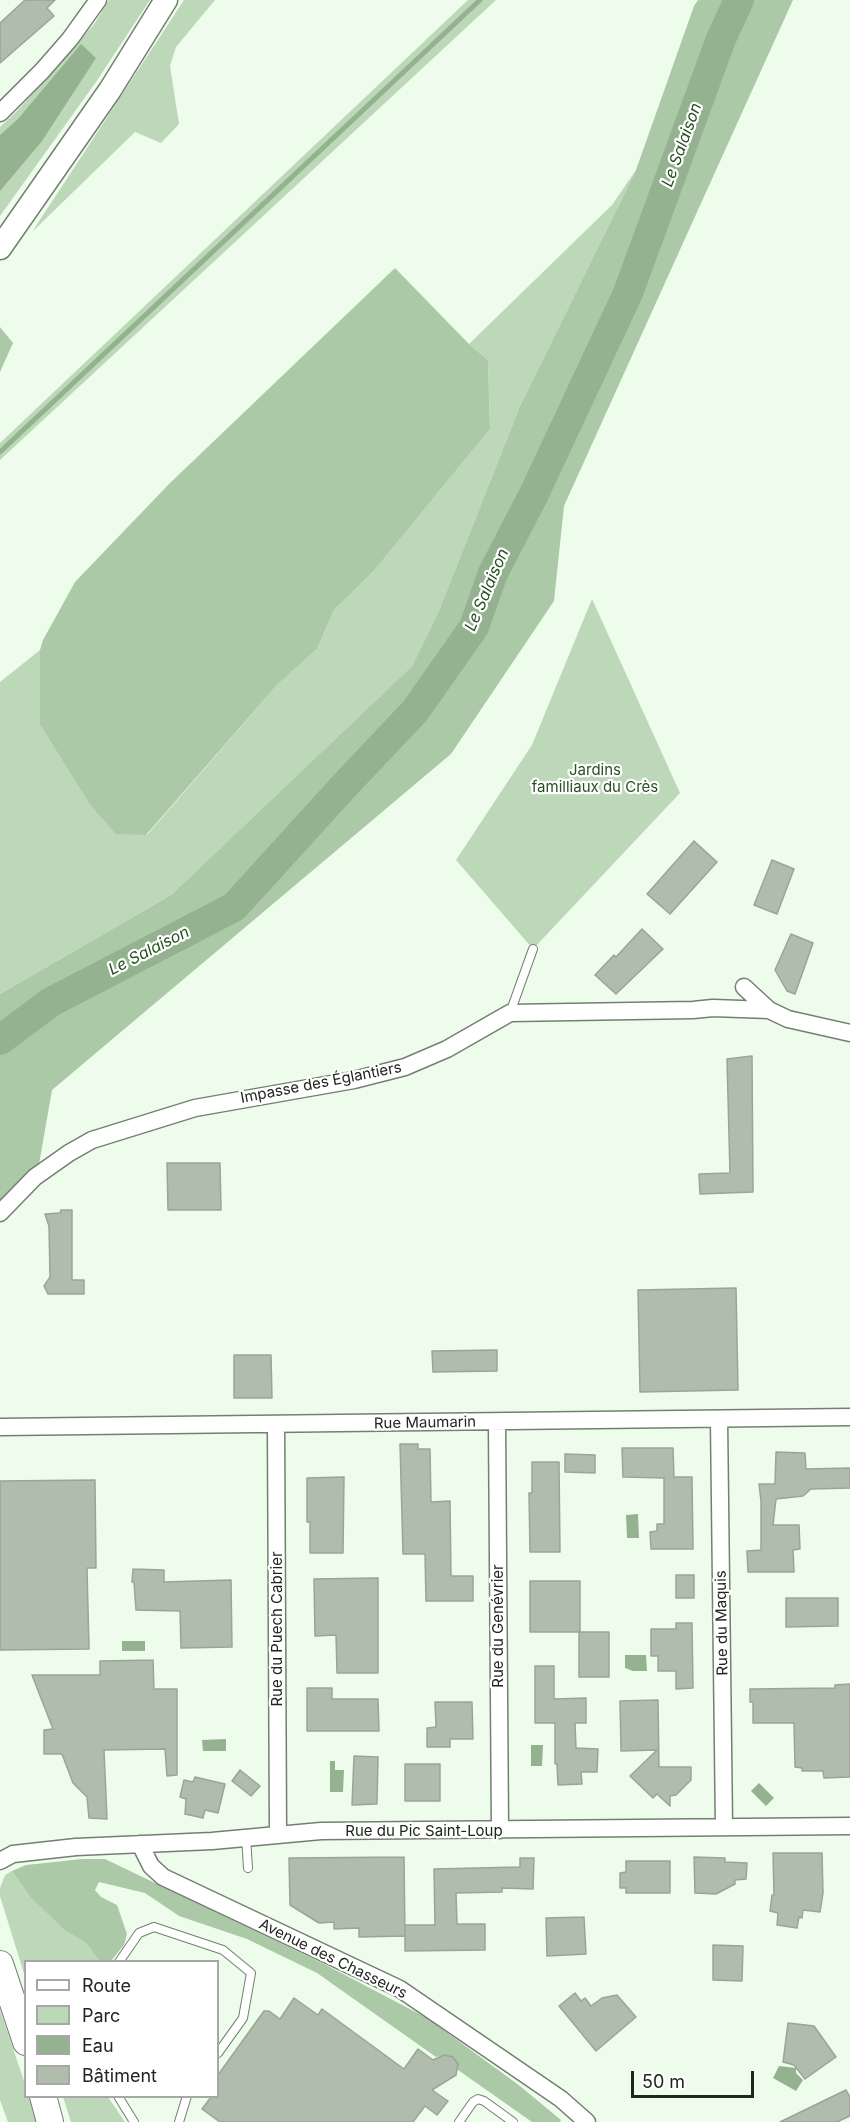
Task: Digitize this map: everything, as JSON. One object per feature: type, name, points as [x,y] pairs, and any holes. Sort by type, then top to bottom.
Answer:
[{"type":"main road","points":[[0,248],[110,90],[166,0]]},
{"type":"main road","points":[[0,1964],[24,2036]]},
{"type":"main road","points":[[43,2098],[50,2122]]},
{"type":"street","points":[[0,113],[70,39],[98,0]]},
{"type":"street","name":"Impasse des Églantiers","points":[[744,987],[769,1010],[788,1018],[850,1033]]},
{"type":"street","name":"Impasse des Églantiers","points":[[0,1213],[35,1177],[92,1140],[195,1108],[354,1080],[405,1067],[447,1049],[510,1013],[713,1008],[769,1010]]},
{"type":"street","name":"Rue Maumarin","points":[[0,1426],[850,1418]]},
{"type":"street","name":"Rue du Maquis","points":[[719,1420],[724,1827]]},
{"type":"street","name":"Rue du Genévrier","points":[[497,1422],[500,1830]]},
{"type":"street","name":"Rue du Puech Cabrier","points":[[276,1424],[278,1834]]},
{"type":"street","name":"Rue du Pic Saint-Loup","points":[[0,1861],[13,1854],[76,1847],[321,1831],[850,1826]]},
{"type":"street","name":"Avenue des Chasseurs","points":[[140,1844],[151,1866],[163,1877],[400,1989],[561,2099],[587,2122]]},
{"type":"lane","points":[[510,1013],[533,949]]},
{"type":"lane","points":[[246,1837],[248,1868]]},
{"type":"lane","points":[[120,1960],[139,1933],[154,1927],[223,1950],[251,1973],[243,2018],[219,2052]]},
{"type":"lane","points":[[119,2098],[134,2122]]},
{"type":"lane","points":[[179,2122],[187,2098]]},
{"type":"lane","points":[[459,2122],[473,2102],[478,2099],[513,2122]]},
{"type":"green space","points":[[109,0],[150,0],[96,82],[0,216],[0,127],[95,23]]},
{"type":"green space","points":[[184,0],[215,0],[176,47],[170,66],[179,124],[161,143],[135,132],[32,232]]},
{"type":"green space","points":[[468,0],[496,0],[0,460],[0,443]]},
{"type":"green space","points":[[636,170],[520,406],[438,613],[412,666],[171,895],[0,994],[0,682],[40,650],[40,725],[90,805],[116,833],[147,835],[277,685],[317,649],[334,610],[373,572],[490,429],[488,360],[469,344],[612,205]]},
{"type":"green space","name":"Jardins familliaux du Crès","points":[[592,599],[680,793],[533,949],[456,860],[532,745]]},
{"type":"green space","points":[[12,1871],[30,1897],[63,1929],[87,1944],[98,1960],[24,1960],[24,1974],[0,1896],[0,1888],[5,1875]]},
{"type":"green space","points":[[0,2010],[24,2081],[24,2098],[30,2098],[38,2122],[8,2122],[0,2100]]},
{"type":"green space","points":[[63,2098],[109,2098],[125,2122],[71,2122]]},
{"type":"shaded area","points":[[698,0],[793,0],[564,506],[554,601],[451,754],[52,1090],[38,1170],[0,1208],[0,994],[171,895],[412,666],[438,613],[520,406],[636,170]]},
{"type":"shaded area","points":[[395,268],[469,344],[488,360],[490,429],[373,572],[334,610],[317,649],[277,685],[146,835],[116,834],[90,805],[40,725],[40,650],[43,640],[75,582],[169,484]]},
{"type":"shaded area","points":[[0,327],[13,343],[0,372]]},
{"type":"shaded area","points":[[105,1859],[326,1965],[427,2018],[520,2086],[561,2120],[560,2122],[532,2122],[458,2070],[458,2064],[453,2057],[444,2055],[436,2057],[317,1973],[247,1939],[179,1916],[145,1893],[99,1882],[95,1890],[101,1897],[117,1905],[127,1934],[124,1945],[112,1960],[98,1960],[87,1944],[63,1929],[30,1897],[12,1871],[26,1865]]},
{"type":"water","points":[[81,44],[96,58],[42,141],[0,191],[0,135],[18,119]]},
{"type":"water","points":[[638,1514],[639,1538],[627,1538],[626,1515]]},
{"type":"water","points":[[122,1641],[145,1641],[145,1651],[122,1651]]},
{"type":"water","points":[[625,1655],[646,1655],[647,1671],[633,1671],[625,1668]]},
{"type":"water","points":[[226,1739],[226,1751],[203,1751],[202,1740]]},
{"type":"water","points":[[531,1745],[543,1745],[542,1766],[531,1766]]},
{"type":"water","points":[[330,1761],[335,1761],[335,1770],[344,1770],[343,1792],[330,1792]]},
{"type":"water","points":[[759,1783],[774,1798],[766,1806],[751,1791]]},
{"type":"water","points":[[779,2066],[796,2068],[796,2073],[803,2080],[796,2091],[773,2078]]},
{"type":"building","points":[[25,0],[55,0],[47,8],[54,16],[0,63],[0,23]]},
{"type":"building","points":[[694,841],[717,862],[670,914],[647,894]]},
{"type":"building","points":[[772,860],[794,869],[777,914],[754,905]]},
{"type":"building","points":[[642,929],[663,949],[616,994],[595,975],[614,955],[616,957]]},
{"type":"building","points":[[791,934],[813,943],[795,994],[787,991],[775,970]]},
{"type":"building","points":[[752,1056],[753,1192],[700,1194],[699,1174],[730,1173],[727,1059]]},
{"type":"building","points":[[167,1163],[220,1163],[221,1210],[168,1210]]},
{"type":"building","points":[[61,1210],[72,1210],[72,1280],[84,1280],[84,1294],[48,1294],[44,1286],[50,1277],[49,1226],[45,1214],[60,1213]]},
{"type":"building","points":[[736,1288],[738,1390],[640,1392],[638,1290]]},
{"type":"building","points":[[497,1350],[497,1371],[433,1372],[432,1351]]},
{"type":"building","points":[[234,1355],[271,1355],[272,1398],[234,1398]]},
{"type":"building","points":[[400,1444],[418,1444],[418,1449],[430,1449],[431,1502],[450,1501],[451,1576],[473,1576],[473,1601],[426,1601],[425,1554],[403,1554]]},
{"type":"building","points":[[622,1448],[673,1448],[674,1477],[692,1477],[693,1549],[651,1549],[650,1532],[657,1531],[657,1524],[664,1524],[664,1478],[623,1477]]},
{"type":"building","points":[[776,1452],[805,1453],[806,1469],[850,1468],[850,1488],[811,1489],[803,1496],[776,1499],[773,1525],[799,1525],[800,1549],[793,1550],[794,1572],[748,1572],[747,1551],[761,1550],[759,1484],[775,1484]]},
{"type":"building","points":[[565,1454],[595,1455],[595,1473],[565,1472]]},
{"type":"building","points":[[532,1462],[559,1462],[560,1552],[530,1552],[529,1493],[532,1493]]},
{"type":"building","points":[[344,1477],[343,1553],[310,1553],[307,1478]]},
{"type":"building","points":[[95,1480],[96,1568],[87,1568],[89,1649],[0,1650],[0,1481]]},
{"type":"building","points":[[133,1569],[164,1570],[164,1582],[231,1580],[232,1647],[181,1648],[180,1611],[136,1610],[134,1582],[132,1582]]},
{"type":"building","points":[[676,1575],[694,1575],[694,1598],[676,1598]]},
{"type":"building","points":[[378,1578],[378,1673],[337,1673],[336,1635],[315,1636],[314,1579]]},
{"type":"building","points":[[530,1581],[580,1581],[580,1632],[530,1632]]},
{"type":"building","points":[[786,1598],[838,1598],[838,1626],[786,1627]]},
{"type":"building","points":[[676,1623],[692,1623],[693,1688],[676,1689],[676,1671],[658,1671],[658,1656],[651,1656],[651,1629],[676,1629]]},
{"type":"building","points":[[579,1632],[609,1632],[609,1677],[579,1677]]},
{"type":"building","points":[[153,1660],[154,1689],[177,1689],[177,1775],[167,1776],[165,1749],[104,1750],[107,1819],[89,1818],[87,1797],[73,1783],[62,1754],[44,1754],[44,1730],[53,1729],[32,1675],[100,1675],[100,1661]]},
{"type":"building","points":[[535,1666],[554,1666],[554,1699],[586,1698],[586,1723],[575,1723],[576,1748],[598,1749],[597,1772],[581,1772],[582,1784],[558,1785],[557,1764],[555,1764],[555,1723],[535,1723]]},
{"type":"building","points":[[850,1684],[850,1777],[824,1778],[823,1771],[802,1771],[802,1768],[795,1767],[794,1723],[753,1723],[753,1702],[750,1702],[750,1689],[835,1688],[835,1685]]},
{"type":"building","points":[[307,1688],[332,1688],[332,1699],[378,1699],[379,1731],[307,1731]]},
{"type":"building","points":[[658,1700],[659,1767],[691,1767],[691,1780],[676,1795],[670,1796],[670,1806],[657,1794],[653,1798],[630,1776],[657,1750],[621,1751],[620,1701]]},
{"type":"building","points":[[435,1702],[472,1702],[473,1739],[450,1739],[450,1747],[427,1747],[427,1728],[436,1727]]},
{"type":"building","points":[[354,1756],[378,1757],[377,1804],[352,1805]]},
{"type":"building","points":[[405,1764],[440,1764],[440,1801],[405,1801]]},
{"type":"building","points":[[240,1770],[260,1786],[251,1796],[232,1781]]},
{"type":"building","points":[[195,1777],[225,1784],[218,1813],[205,1810],[203,1818],[185,1814],[186,1799],[180,1797],[184,1780],[193,1782]]},
{"type":"building","points":[[773,1853],[822,1853],[823,1893],[820,1912],[803,1910],[797,1928],[777,1925],[778,1913],[770,1911],[772,1895],[774,1895]]},
{"type":"building","points":[[404,1857],[405,1936],[359,1937],[359,1928],[334,1929],[334,1922],[319,1923],[290,1905],[289,1858]]},
{"type":"building","points":[[694,1857],[725,1858],[725,1862],[747,1863],[746,1879],[735,1880],[735,1884],[716,1894],[695,1893]]},
{"type":"building","points":[[520,1858],[534,1858],[533,1889],[502,1888],[502,1892],[456,1893],[457,1924],[485,1924],[485,1950],[405,1951],[405,1925],[435,1925],[434,1869],[520,1867]]},
{"type":"building","points":[[626,1861],[670,1861],[670,1893],[626,1893],[626,1888],[620,1888],[620,1873],[626,1872]]},
{"type":"building","points":[[584,1917],[586,1954],[547,1956],[546,1918]]},
{"type":"building","points":[[713,1945],[743,1946],[742,1981],[713,1980]]},
{"type":"building","points":[[575,1993],[581,2001],[585,1998],[591,2006],[602,1998],[617,1995],[636,2017],[596,2051],[559,2006]]},
{"type":"building","points":[[294,1998],[318,2015],[322,2009],[404,2069],[418,2049],[433,2060],[444,2055],[453,2057],[458,2064],[456,2075],[432,2090],[448,2101],[437,2115],[425,2106],[413,2122],[220,2122],[202,2109],[210,2098],[219,2098],[219,2074],[264,2011],[269,2011],[280,2019]]},
{"type":"building","points":[[788,2023],[814,2026],[836,2057],[805,2079],[794,2065],[783,2062]]},
{"type":"building","points":[[846,2090],[850,2097],[850,2116],[837,2122],[780,2122]]},
{"type":"waterway","points":[[0,452],[480,0]]},
{"type":"waterway","name":"Le Salaison","points":[[0,1040],[51,1002],[234,907],[415,711],[474,627],[493,573],[534,494],[628,293],[721,39],[739,0]]}]
